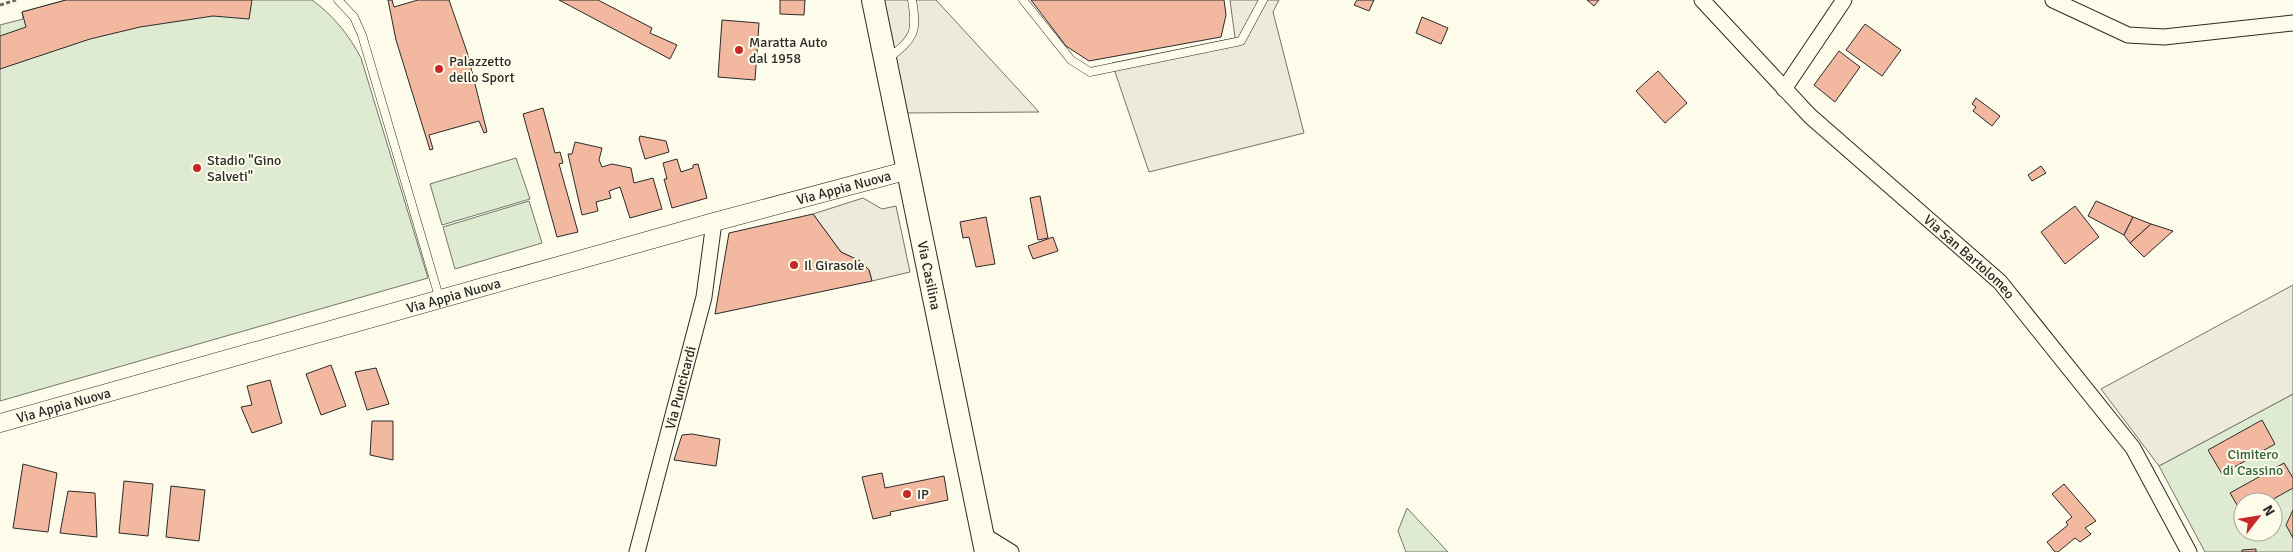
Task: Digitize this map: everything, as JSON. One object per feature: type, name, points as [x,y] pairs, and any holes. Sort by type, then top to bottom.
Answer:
[{"type":"main road","name":"Via Casilina","points":[[873,0],[984,543]]},
{"type":"street","name":"Via San Bartolomeo","points":[[1702,0],[1810,116],[2000,282],[2133,448],[2189,552]]},
{"type":"street","points":[[1784,89],[1844,0]]},
{"type":"street","points":[[2053,0],[2128,35],[2164,37],[2293,23]]},
{"type":"street","name":"Via Appia Nuova","points":[[0,423],[714,222],[909,170]]},
{"type":"street","name":"Via Puncicardi","points":[[638,552],[704,298],[714,222]]},
{"type":"street","points":[[984,543],[1011,552]]},
{"type":"lane","points":[[338,0],[344,4],[354,18],[362,35],[440,300]]},
{"type":"lane","points":[[886,61],[910,40],[915,19],[912,0]]},
{"type":"lane","points":[[1022,0],[1071,60],[1090,72],[1241,41],[1263,0]]},
{"type":"path","points":[[0,4],[16,0]]},
{"type":"green space","name":"Stadio \"Gino Salveti\"","points":[[66,0],[312,0],[320,6],[340,26],[361,58],[428,278],[0,401],[0,25],[23,19],[22,12]]},
{"type":"green space","points":[[516,158],[530,199],[442,225],[430,184]]},
{"type":"green space","points":[[529,201],[542,243],[455,269],[443,227]]},
{"type":"green space","name":"Cimitero di Cassino","points":[[2293,394],[2293,552],[2205,552],[2159,466]]},
{"type":"green space","points":[[1407,508],[1448,552],[1406,552],[1398,531]]},
{"type":"shaded area","points":[[881,0],[936,0],[1039,112],[903,113]]},
{"type":"shaded area","points":[[1230,0],[1279,0],[1273,12],[1304,133],[1149,172],[1112,63],[1235,38]]},
{"type":"shaded area","points":[[863,198],[882,209],[896,206],[910,272],[872,281],[869,270],[860,261],[841,252],[813,214]]},
{"type":"shaded area","points":[[2293,285],[2293,394],[2159,466],[2101,389]]},
{"type":"building","points":[[66,0],[252,0],[249,19],[213,16],[140,27],[90,39],[0,69],[0,36],[26,27],[22,12]]},
{"type":"building","name":"Palazzetto dello Sport","points":[[388,0],[392,0],[394,7],[418,0],[449,0],[467,52],[487,132],[484,133],[479,121],[429,135],[433,149],[430,150],[396,40]]},
{"type":"building","points":[[559,0],[598,0],[652,28],[650,33],[677,45],[670,59]]},
{"type":"building","points":[[780,0],[805,0],[804,15],[780,14]]},
{"type":"building","points":[[1031,0],[1224,0],[1226,15],[1221,37],[1089,61],[1066,46]]},
{"type":"building","points":[[1357,0],[1374,0],[1369,11],[1354,5]]},
{"type":"building","points":[[1587,0],[1599,0],[1594,6]]},
{"type":"building","points":[[1422,17],[1448,28],[1441,44],[1416,33]]},
{"type":"building","name":"Maratta Auto dal 1958","points":[[722,20],[759,23],[755,80],[718,77]]},
{"type":"building","points":[[1865,24],[1901,50],[1882,76],[1846,50]]},
{"type":"building","points":[[1839,51],[1860,67],[1835,102],[1814,85]]},
{"type":"building","points":[[1658,71],[1687,103],[1665,123],[1636,91]]},
{"type":"building","points":[[1976,98],[2000,116],[1992,126],[1973,111],[1976,107],[1972,104]]},
{"type":"building","points":[[543,108],[555,153],[560,152],[563,163],[559,164],[578,232],[557,237],[523,114]]},
{"type":"building","points":[[640,136],[666,141],[669,152],[645,159],[639,139]]},
{"type":"building","points":[[575,142],[602,148],[599,160],[602,167],[612,164],[631,168],[634,183],[653,178],[662,209],[630,218],[620,187],[609,191],[611,198],[596,202],[598,211],[582,215],[568,154],[572,154]]},
{"type":"building","points":[[677,159],[681,172],[698,164],[707,198],[672,208],[664,179],[667,179],[663,163]]},
{"type":"building","points":[[2041,166],[2046,173],[2032,181],[2028,175]]},
{"type":"building","points":[[1040,196],[1048,238],[1038,240],[1030,198]]},
{"type":"building","points":[[2096,201],[2133,217],[2124,235],[2088,216]]},
{"type":"building","points":[[2075,206],[2099,237],[2065,264],[2041,232]]},
{"type":"building","name":"Il Girasole","points":[[813,214],[841,252],[860,261],[869,270],[872,281],[715,314],[729,233]]},
{"type":"building","points":[[986,217],[995,264],[976,267],[969,237],[963,238],[960,222]]},
{"type":"building","points":[[2133,217],[2151,224],[2130,243],[2124,235]]},
{"type":"building","points":[[2151,224],[2173,231],[2144,257],[2130,243]]},
{"type":"building","points":[[1053,237],[1058,251],[1033,259],[1028,246]]},
{"type":"building","points":[[331,365],[346,406],[321,415],[306,374]]},
{"type":"building","points":[[376,368],[389,404],[367,410],[355,372]]},
{"type":"building","points":[[270,380],[282,423],[252,433],[241,407],[252,405],[247,386]]},
{"type":"building","points":[[2262,420],[2275,444],[2222,474],[2208,450]]},
{"type":"building","points":[[372,421],[393,421],[393,460],[370,455]]},
{"type":"building","points":[[692,434],[720,439],[716,466],[674,460],[682,435]]},
{"type":"building","points":[[2284,463],[2293,478],[2293,488],[2283,494],[2283,492],[2233,492],[2233,498],[2230,493]]},
{"type":"building","points":[[23,464],[57,473],[48,532],[13,528]]},
{"type":"building","name":"IP","points":[[882,473],[885,488],[944,476],[948,500],[890,512],[891,515],[873,519],[862,477]]},
{"type":"building","points":[[124,481],[153,484],[148,536],[119,533]]},
{"type":"building","points":[[2064,484],[2096,521],[2085,528],[2091,534],[2080,542],[2075,538],[2058,552],[2055,552],[2047,542],[2068,525],[2066,522],[2072,517],[2052,494]]},
{"type":"building","points":[[171,486],[205,490],[199,541],[166,537]]},
{"type":"building","points":[[68,491],[95,493],[97,537],[60,533]]},
{"type":"building","points":[[2293,510],[2293,538],[2286,525]]},
{"type":"building","points":[[2256,549],[2256,552],[2242,552],[2242,550]]},
{"type":"place","name":"Maratta Auto dal 1958","points":[[739,50]]},
{"type":"place","name":"Palazzetto dello Sport","points":[[439,69]]},
{"type":"place","name":"Stadio \"Gino Salveti\"","points":[[197,168]]},
{"type":"place","name":"Il Girasole","points":[[794,265]]},
{"type":"place","name":"IP","points":[[907,494]]}]
